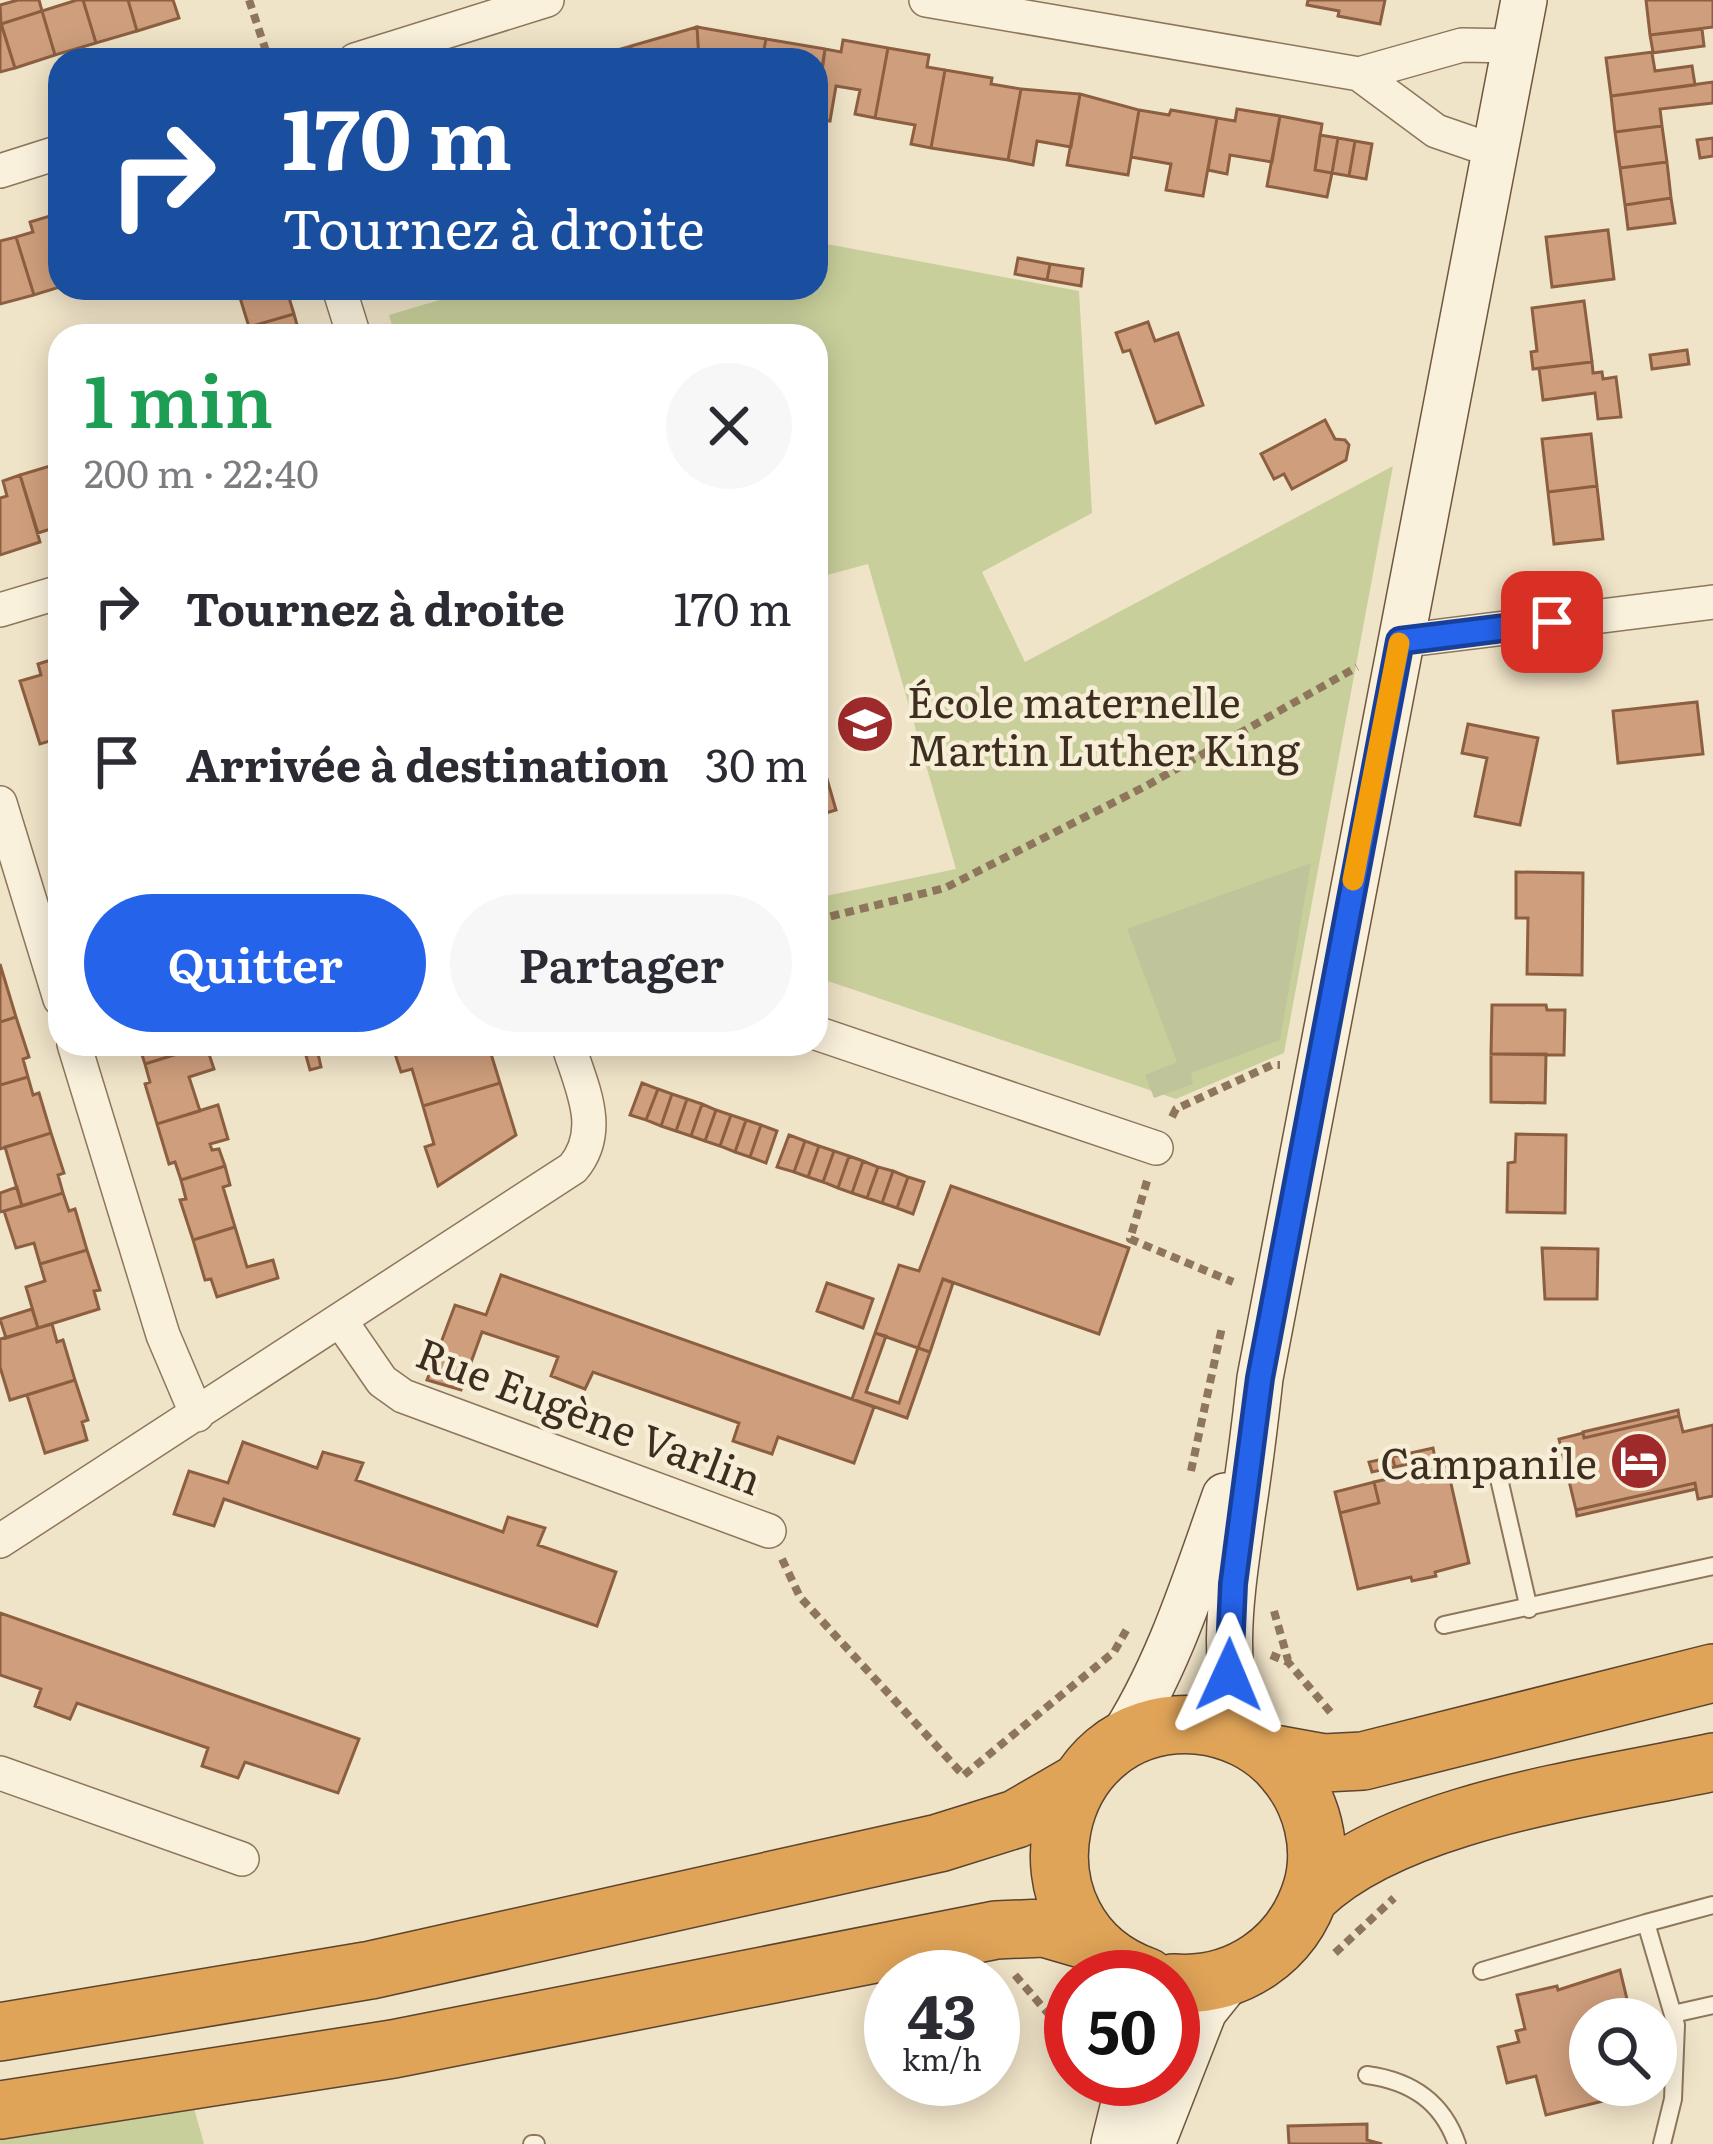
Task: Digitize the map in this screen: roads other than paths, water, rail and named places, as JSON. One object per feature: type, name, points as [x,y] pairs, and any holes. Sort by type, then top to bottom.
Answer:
[{"type":"highway","points":[[0,2032],[413,1962],[939,1843],[1016,1820],[1154,1729],[1180,1725],[1221,1729],[1257,1746],[1324,1763],[1363,1761],[1713,1672]]},
{"type":"highway","points":[[1200,1981],[1232,1976],[1280,1945],[1310,1896],[1316,1868],[1314,1826],[1297,1786],[1257,1746]]},
{"type":"highway","points":[[1310,1896],[1347,1864],[1425,1829],[1713,1762]]},
{"type":"highway","points":[[1098,1764],[1062,1821],[1058,1864],[1069,1906],[1114,1950]]},
{"type":"highway","points":[[0,2110],[393,2049],[996,1930],[1044,1928],[1092,1950]]},
{"type":"main road","points":[[1257,1746],[1233,1701],[1228,1655],[1260,1378],[1524,0]]},
{"type":"main road","points":[[1098,1764],[1147,1696],[1227,1492],[1260,1378]]},
{"type":"main road","points":[[1152,2144],[1204,2011],[1232,1976]]},
{"type":"main road","points":[[1114,2144],[1123,2106]]},
{"type":"street","points":[[393,48],[547,0]]},
{"type":"street","points":[[926,0],[1359,74],[1462,45],[1515,46]]},
{"type":"street","points":[[1359,74],[1436,131],[1494,151]]},
{"type":"street","points":[[0,171],[48,156]]},
{"type":"street","points":[[0,610],[48,596]]},
{"type":"street","points":[[1397,657],[1713,602]]},
{"type":"street","points":[[0,803],[48,960]]},
{"type":"street","points":[[828,1038],[1156,1148]]},
{"type":"street","points":[[78,1056],[163,1335],[197,1415]]},
{"type":"street","name":"Rue Eugène Varlin","points":[[0,1541],[560,1178],[584,1156],[591,1140],[571,1056]]},
{"type":"street","name":"Rue Eugène Varlin","points":[[340,1320],[382,1381],[403,1396],[769,1531]]},
{"type":"street","points":[[0,1773],[242,1859]]},
{"type":"lane","points":[[1497,1471],[1528,1609]]},
{"type":"lane","points":[[1444,1625],[1713,1566]]},
{"type":"lane","points":[[1482,1970],[1713,1905]]},
{"type":"lane","points":[[1646,1923],[1668,1998]]},
{"type":"lane","points":[[1677,2013],[1713,2005]]},
{"type":"lane","points":[[1367,2075],[1388,2078],[1423,2094],[1438,2107],[1457,2144]]},
{"type":"lane","points":[[1662,2144],[1671,2106]]},
{"type":"place","name":"École maternelle Martin Luther King","points":[[865,724]]},
{"type":"place","name":"Campanile","points":[[1639,1461]]}]
